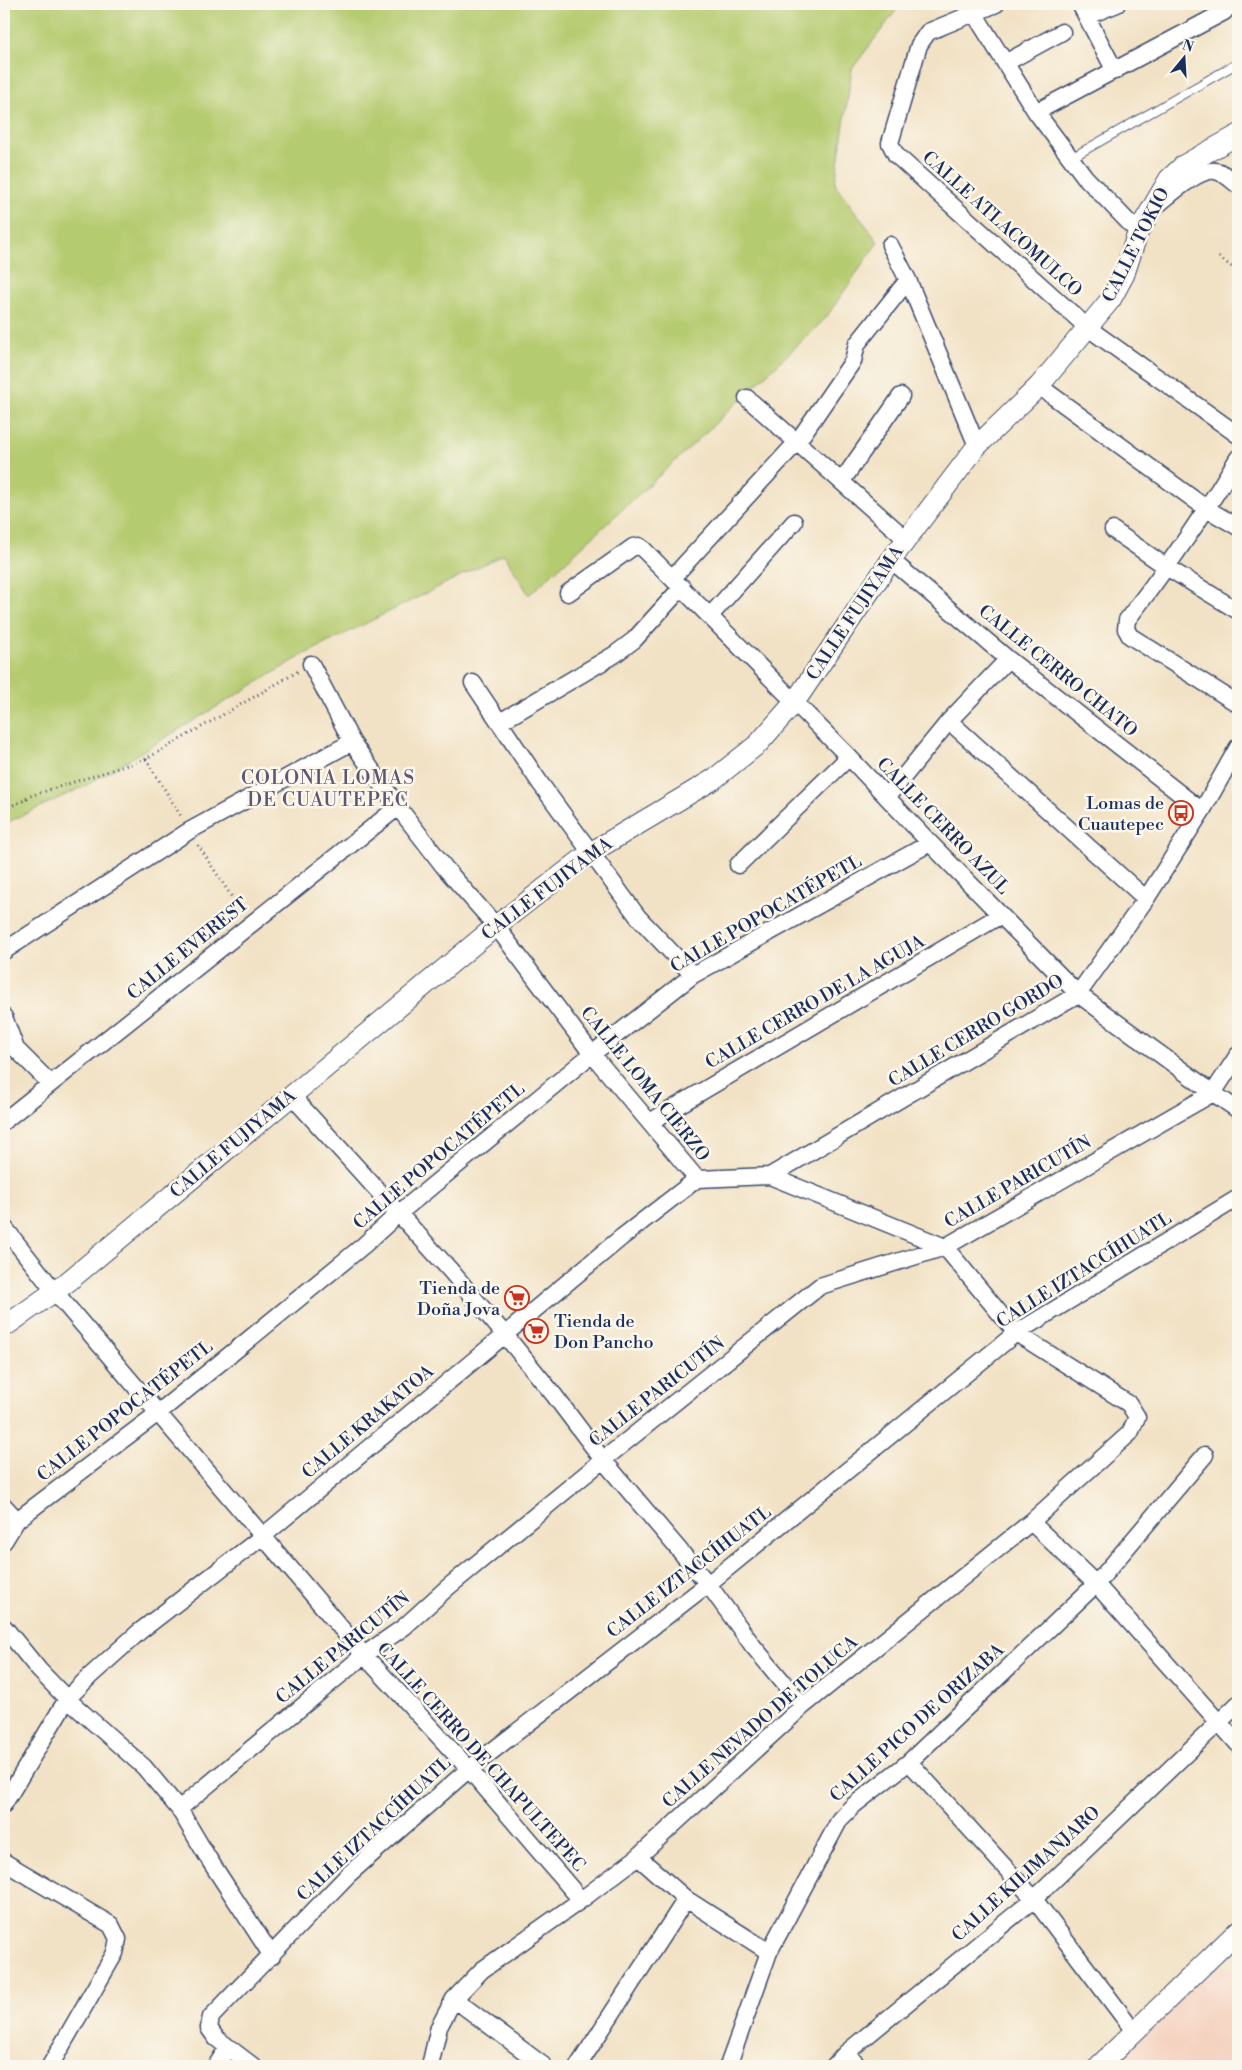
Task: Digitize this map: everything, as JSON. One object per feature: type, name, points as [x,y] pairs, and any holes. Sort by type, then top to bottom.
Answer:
[{"type":"street","points":[[996,4],[974,13],[1036,112],[1085,177],[1138,232]]},
{"type":"street","points":[[1115,71],[1083,10],[1118,4]]},
{"type":"street","points":[[1036,112],[1224,12],[1231,4]]},
{"type":"street","name":"CALLE ATLACOMULCO","points":[[974,13],[928,32],[919,45],[890,143],[896,154],[1088,328],[1238,435]]},
{"type":"street","points":[[1005,63],[1062,32]]},
{"type":"street","name":"CALLE TOKIO","points":[[1088,328],[1111,299],[1124,275],[1138,232],[1169,179],[1184,165],[1238,136]]},
{"type":"street","points":[[1153,208],[1198,175],[1212,170],[1238,186]]},
{"type":"street","points":[[890,245],[908,280],[978,446]]},
{"type":"street","points":[[500,722],[614,655],[634,640],[677,582],[798,442],[854,361],[857,344],[908,280]]},
{"type":"street","name":"CALLE FUJIYAMA","points":[[4,1327],[55,1292],[496,926],[590,853],[714,779],[758,744],[794,703],[906,539],[978,446],[1039,386],[1088,328]]},
{"type":"street","points":[[1039,386],[1208,509],[1238,527]]},
{"type":"street","points":[[842,481],[901,396]]},
{"type":"street","points":[[747,398],[906,539]]},
{"type":"street","points":[[1238,458],[1208,509],[1168,568],[1127,620],[1126,629],[1130,636],[1238,704]]},
{"type":"street","points":[[710,616],[794,522]]},
{"type":"street","points":[[1113,530],[1168,568],[1238,611]]},
{"type":"street","name":"CALLE CERRO AZUL","points":[[568,593],[633,547],[639,546],[677,582],[849,757],[930,843],[1078,994],[1213,1094],[1238,1110]]},
{"type":"street","name":"CALLE CERRO CHATO","points":[[891,560],[1008,659],[1202,811]]},
{"type":"street","points":[[887,797],[949,721],[1008,659]]},
{"type":"street","name":"CALLE LOMA CIERZO","points":[[311,664],[352,742],[398,807],[445,868],[496,926],[592,1054],[697,1179],[770,1176],[945,1247],[1016,1333],[1129,1404],[1137,1417]]},
{"type":"street","points":[[473,683],[590,853],[638,917],[693,975]]},
{"type":"street","points":[[949,721],[1146,899]]},
{"type":"street","points":[[4,951],[189,831],[352,742]]},
{"type":"street","name":"CALLE CERRO GORDO","points":[[770,1176],[1078,994],[1146,899],[1202,811],[1238,747]]},
{"type":"street","points":[[738,865],[849,757]]},
{"type":"street","name":"CALLE EVEREST","points":[[4,1120],[398,807]]},
{"type":"street","name":"CALLE POPOCATÉPETL","points":[[4,1541],[17,1520],[158,1413],[364,1245],[398,1214],[592,1054],[693,975],[930,843]]},
{"type":"street","name":"CALLE CERRO DE LA AGUJA","points":[[650,1122],[1001,915]]},
{"type":"street","points":[[4,1017],[10,1049],[50,1083]]},
{"type":"street","points":[[1213,1094],[1238,1055]]},
{"type":"street","name":"CALLE PARICUTÍN","points":[[180,1809],[364,1656],[404,1627],[447,1588],[603,1460],[820,1286],[945,1247],[1213,1094]]},
{"type":"street","points":[[291,1096],[505,1334],[603,1460],[708,1584],[753,1646],[802,1706]]},
{"type":"street","name":"CALLE KRAKATOA","points":[[4,1804],[67,1699],[139,1632],[263,1536],[622,1237],[697,1179]]},
{"type":"street","name":"CALLE IZTACCÍHUATL","points":[[228,2047],[216,2038],[209,2028],[211,2016],[272,1956],[349,1874],[468,1769],[708,1584],[1016,1333],[1238,1198]]},
{"type":"street","name":"CALLE CERRO DE CHAPULTEPEC","points":[[4,1227],[55,1292],[364,1656],[468,1769],[580,1900]]},
{"type":"street","name":"CALLE NEVADO DE TOLUCA","points":[[430,2066],[440,2027],[454,1999],[482,1970],[638,1857],[802,1706],[1031,1522],[1130,1433],[1137,1417]]},
{"type":"street","name":"CALLE PICO DE ORIZABA","points":[[728,2066],[769,1952],[840,1820],[854,1805],[910,1762],[1096,1584],[1204,1455]]},
{"type":"street","points":[[4,1506],[17,1520]]},
{"type":"street","points":[[1031,1522],[1096,1584],[1238,1744]]},
{"type":"street","points":[[4,1627],[39,1670],[67,1699],[144,1767],[180,1809],[210,1861],[272,1956]]},
{"type":"street","name":"CALLE KILIMANJARO","points":[[834,2066],[846,2053],[1034,1899],[1238,1704]]},
{"type":"street","points":[[910,1762],[1034,1899],[1134,2031]]},
{"type":"street","points":[[638,1857],[686,1899],[769,1952]]},
{"type":"street","points":[[4,1862],[112,1926],[118,1939],[114,1953],[50,2066]]},
{"type":"street","points":[[578,2066],[686,1899]]},
{"type":"street","points":[[1099,2066],[1238,1931]]},
{"type":"street","points":[[454,1999],[544,2066]]},
{"type":"street","points":[[216,2066],[228,2047],[253,2066]]},
{"type":"street","points":[[846,2053],[858,2066]]},
{"type":"lane","points":[[1071,158],[1238,63]]},
{"type":"path","points":[[1219,257],[1238,272]]},
{"type":"path","points":[[4,809],[27,799],[24,798],[146,759],[311,664]]},
{"type":"path","points":[[146,759],[189,831],[250,925]]},
{"type":"shaded area","points":[[1215,1963],[1238,1974],[1238,2066],[1112,2066]]},
{"type":"green space","points":[[4,4],[901,4],[852,69],[835,184],[878,242],[825,319],[685,452],[529,595],[504,554],[303,655],[85,786],[4,824]]},
{"type":"place","name":"Lomas de Cuautepec","points":[[1181,813]]},
{"type":"place","name":"Tienda de Doña Jova","points":[[517,1298]]},
{"type":"place","name":"Tienda de Don Pancho","points":[[536,1331]]},
{"type":"district","name":"COLONIA LOMAS DE CUAUTEPEC","points":[[328,789]]}]
